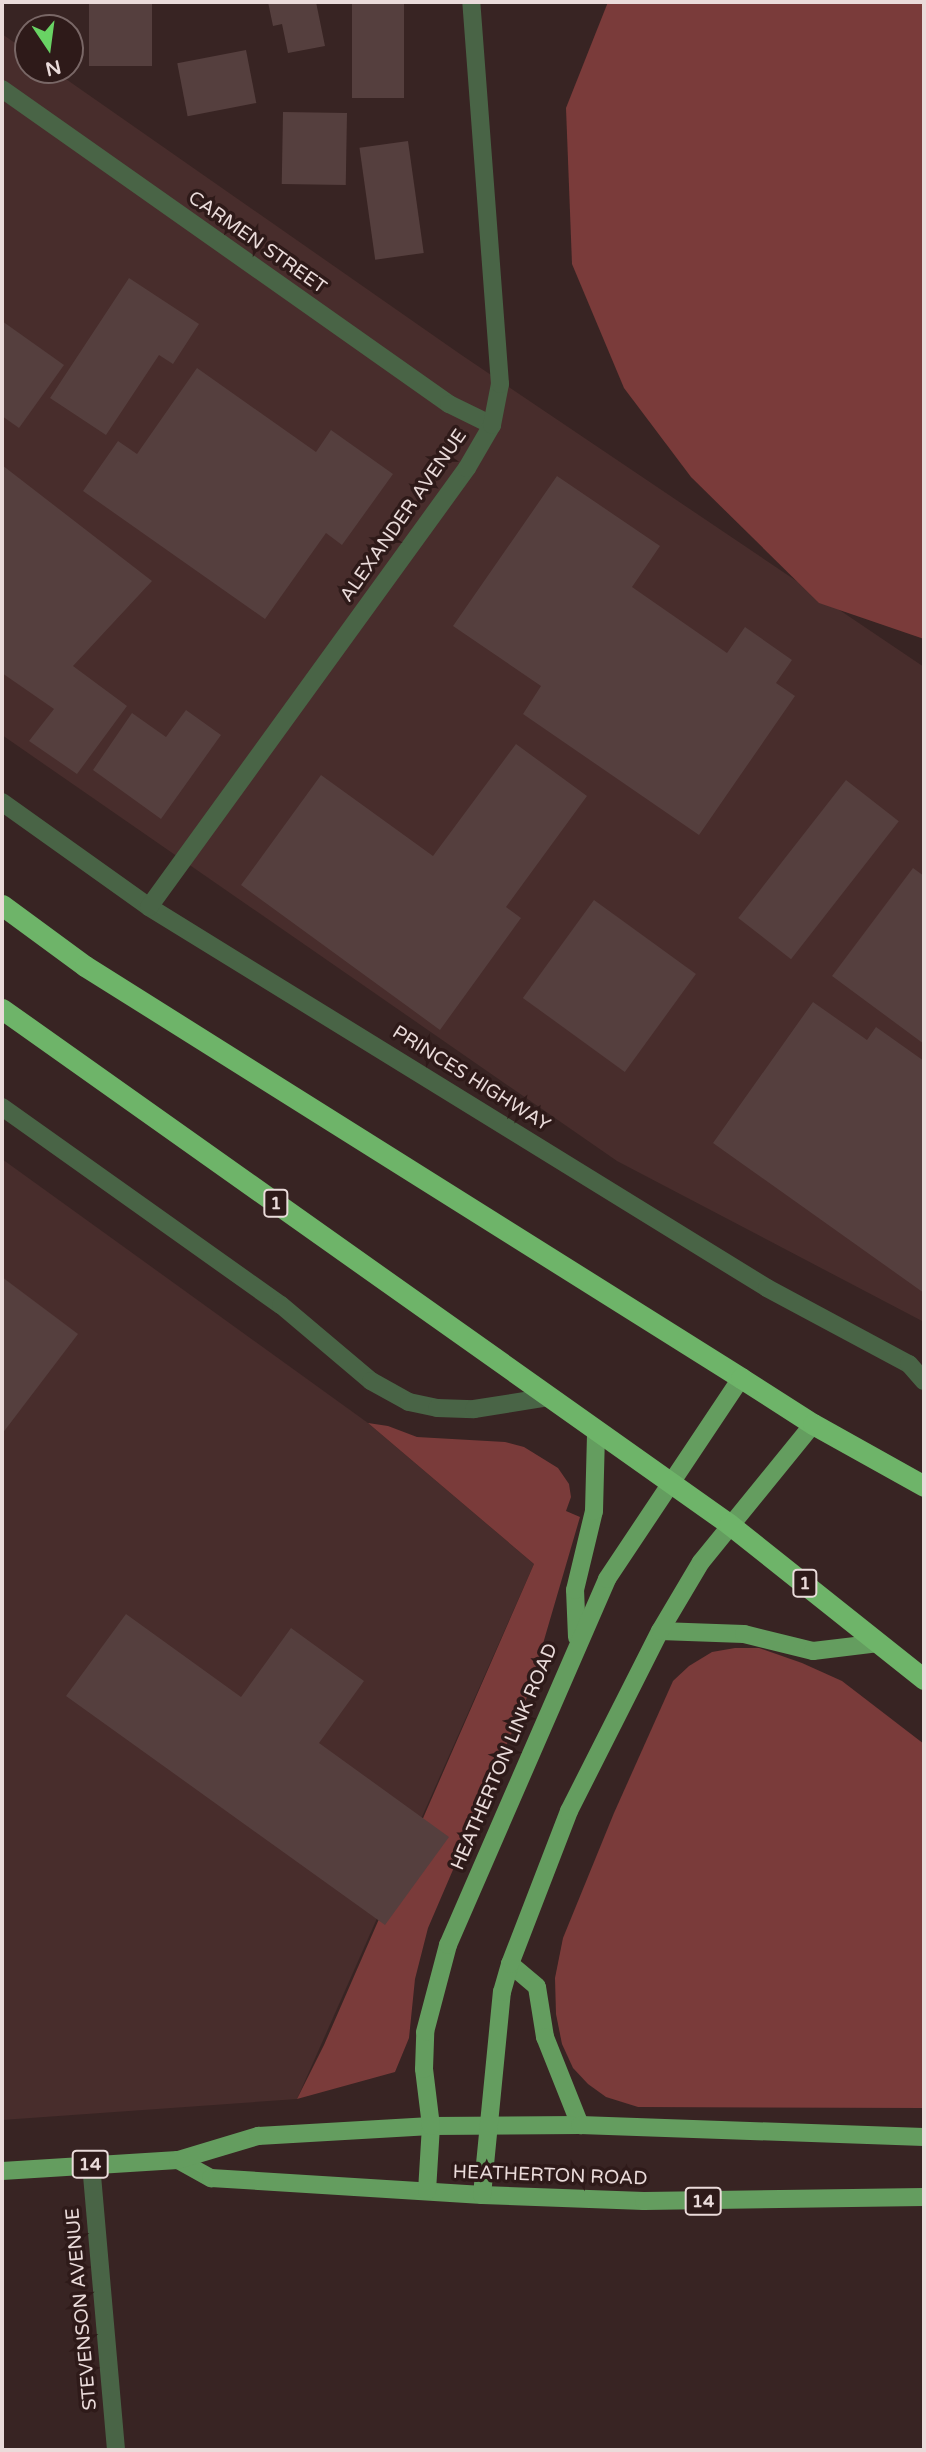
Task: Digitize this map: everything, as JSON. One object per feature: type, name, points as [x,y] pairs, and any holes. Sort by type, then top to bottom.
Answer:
[{"type":"highway","points":[[2,905],[85,966],[813,1424],[924,1486]]},
{"type":"highway","name":"1","points":[[2,1009],[729,1524],[924,1679]]},
{"type":"main road","name":"HEATHERTON LINK ROAD","points":[[427,2192],[432,2126],[424,2069],[425,2032],[448,1945],[607,1579],[741,1378]]},
{"type":"main road","points":[[482,2195],[496,2030],[510,1964],[569,1811],[660,1631],[701,1562],[729,1524],[813,1424]]},
{"type":"main road","points":[[578,1641],[575,1590],[594,1511],[596,1432]]},
{"type":"main road","points":[[660,1631],[744,1633],[813,1651],[880,1643]]},
{"type":"main road","points":[[510,1964],[537,1987],[545,2037],[580,2125]]},
{"type":"main road","name":"14","points":[[2,2171],[178,2160],[258,2136],[432,2126],[580,2125],[924,2137]]},
{"type":"main road","name":"HEATHERTON ROAD","points":[[178,2160],[211,2178],[482,2195],[644,2201],[924,2197]]},
{"type":"street","name":"ALEXANDER AVENUE","points":[[149,907],[467,468],[492,425],[500,384],[471,2]]},
{"type":"street","name":"CARMEN STREET","points":[[2,89],[449,404],[492,425]]},
{"type":"street","name":"PRINCES HIGHWAY","points":[[2,802],[149,907],[767,1288],[909,1364],[924,1381]]},
{"type":"street","points":[[2,1107],[281,1305],[371,1381],[409,1402],[437,1408],[474,1409],[550,1397]]},
{"type":"street","name":"STEVENSON AVENUE","points":[[91,2164],[116,2450]]},
{"type":"shaded area","points":[[608,2],[924,2],[924,639],[819,603],[691,477],[624,388],[572,264],[566,108]]},
{"type":"shaded area","points":[[2,34],[14,42],[14,84],[73,84],[460,354],[924,667],[924,1322],[617,1161],[2,735]]},
{"type":"shaded area","points":[[2,1159],[368,1423],[534,1564],[297,2099],[2,2120]]},
{"type":"shaded area","points":[[368,1423],[388,1426],[417,1437],[505,1442],[524,1447],[558,1468],[569,1484],[571,1497],[566,1511],[580,1517],[528,1695],[428,1928],[415,1979],[409,2038],[395,2072],[297,2099],[324,2045],[534,1564]]},
{"type":"shaded area","points":[[759,1648],[842,1681],[924,1744],[924,2108],[638,2107],[606,2097],[588,2084],[573,2068],[562,2044],[556,2014],[555,1978],[563,1938],[614,1813],[673,1681],[689,1666],[712,1652]]},
{"type":"building","points":[[89,2],[152,2],[152,66],[89,66]]},
{"type":"building","points":[[268,2],[316,2],[325,46],[288,53],[282,24],[273,26]]},
{"type":"building","points":[[352,2],[404,2],[404,98],[352,98]]},
{"type":"building","points":[[246,50],[256,103],[188,116],[177,63]]},
{"type":"building","points":[[283,112],[347,113],[346,185],[282,184]]},
{"type":"building","points":[[408,141],[424,253],[375,260],[359,148]]},
{"type":"building","points":[[129,278],[199,324],[173,364],[159,355],[106,435],[50,398]]},
{"type":"building","points":[[2,321],[64,365],[19,428],[2,416]]},
{"type":"building","points":[[197,368],[316,452],[331,430],[393,474],[342,545],[326,533],[265,619],[83,491],[118,441],[137,454]]},
{"type":"building","points":[[2,465],[152,581],[73,666],[127,706],[77,774],[29,741],[54,709],[2,673]]},
{"type":"building","points":[[557,476],[660,546],[632,587],[727,653],[745,627],[792,660],[776,683],[795,696],[699,835],[523,714],[541,686],[453,626]]},
{"type":"building","points":[[186,710],[221,735],[161,819],[93,770],[132,713],[166,737]]},
{"type":"building","points":[[516,744],[587,796],[506,907],[521,918],[440,1030],[241,885],[321,775],[433,856]]},
{"type":"building","points":[[846,780],[899,821],[791,959],[738,918]]},
{"type":"building","points":[[913,868],[924,876],[924,1044],[832,976]]},
{"type":"building","points":[[594,900],[696,974],[625,1072],[523,998]]},
{"type":"building","points":[[813,1002],[867,1040],[876,1027],[924,1061],[924,1293],[713,1143]]},
{"type":"building","points":[[2,1277],[78,1334],[2,1434]]},
{"type":"building","points":[[126,1614],[241,1697],[291,1628],[364,1681],[319,1743],[449,1837],[385,1925],[66,1696]]}]
